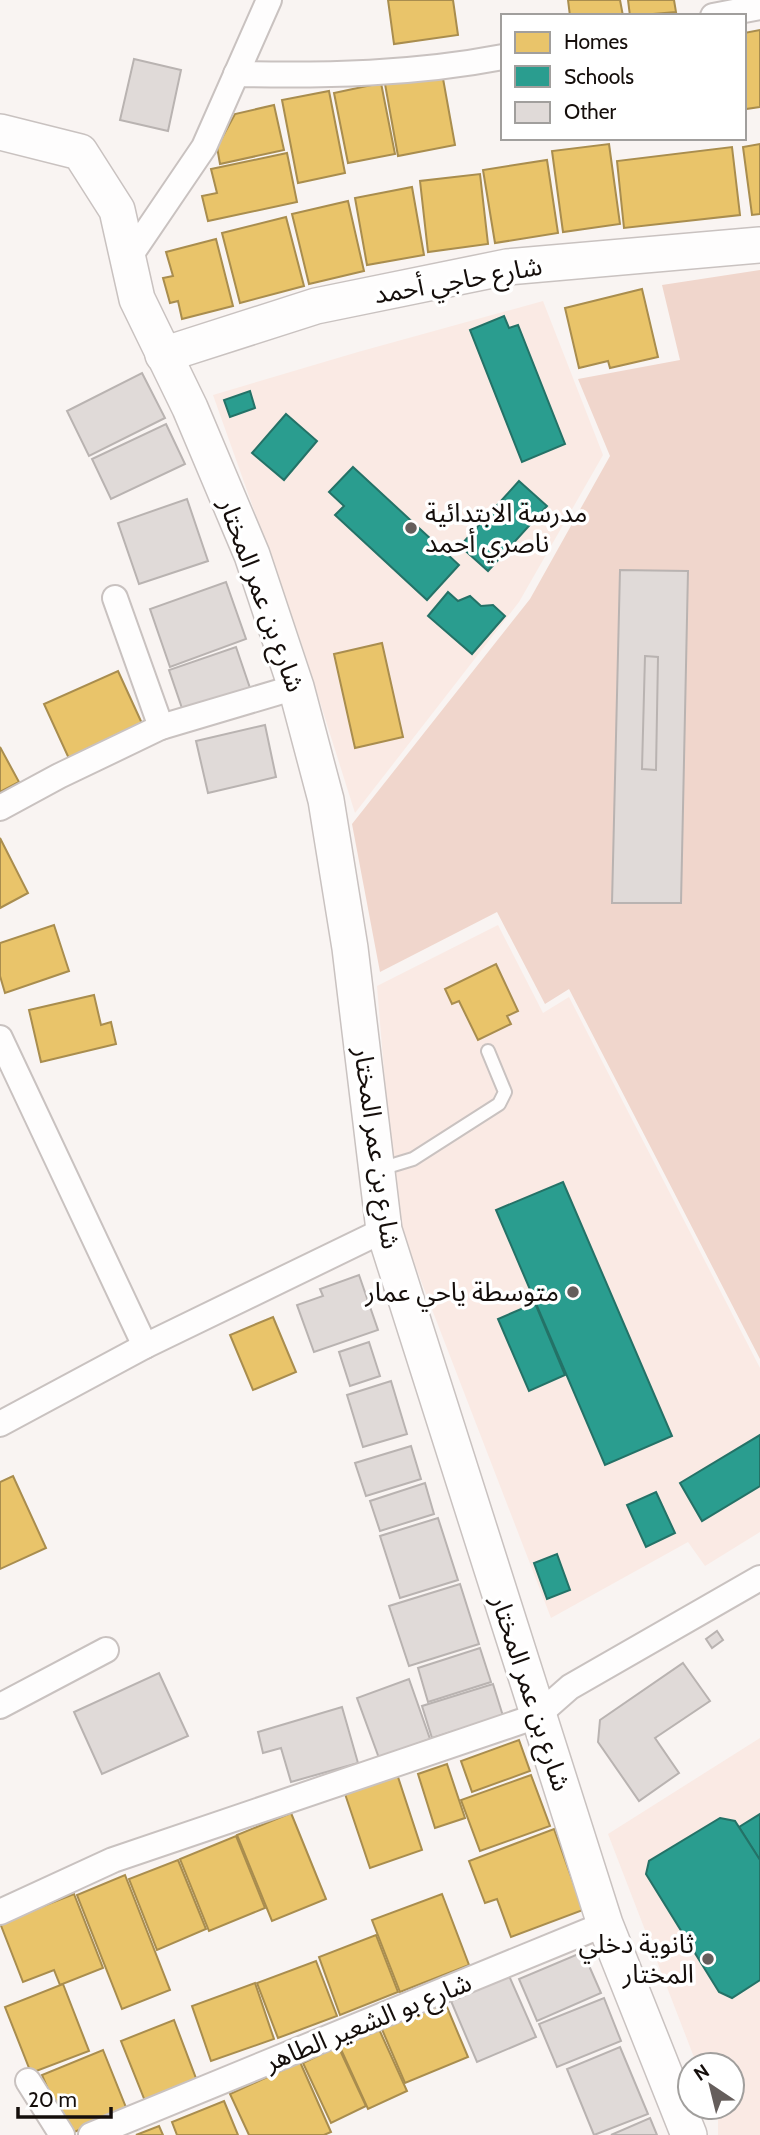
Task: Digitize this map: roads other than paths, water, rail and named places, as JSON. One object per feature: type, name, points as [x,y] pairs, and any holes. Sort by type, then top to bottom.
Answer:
[{"type":"street","points":[[128,259],[204,147],[269,0]]},
{"type":"street","points":[[722,14],[760,6]]},
{"type":"street","points":[[236,74],[299,75],[404,70],[501,57]]},
{"type":"street","name":"شارع بن عمر المختار","points":[[0,132],[80,152],[117,210],[137,299],[190,408],[252,555],[296,687],[326,800],[350,948],[384,1230],[605,1924],[689,2135]]},
{"type":"street","name":"شارع حاجي أحمد","points":[[163,355],[317,306],[507,267],[760,245]]},
{"type":"street","points":[[115,598],[161,727]]},
{"type":"street","points":[[0,808],[161,727],[296,687]]},
{"type":"street","points":[[0,1038],[145,1346]]},
{"type":"street","points":[[0,1424],[145,1346],[384,1230]]},
{"type":"street","points":[[0,1912],[113,1860],[537,1716],[570,1687],[760,1578]]},
{"type":"street","points":[[0,1706],[106,1650]]},
{"type":"street","name":"شارع بو الشعير الطاهر","points":[[91,2135],[605,1924]]},
{"type":"street","points":[[28,2081],[62,2135]]},
{"type":"lane","points":[[377,1169],[413,1159],[499,1104],[505,1092],[488,1051]]},
{"type":"place","name":"مدرسة الابتدائية ناصري أحمد","points":[[411,528]]},
{"type":"place","name":"متوسطة ياحي عمار","points":[[573,1292]]},
{"type":"place","name":"ثانوية دخلي المختار","points":[[708,1959]]}]
